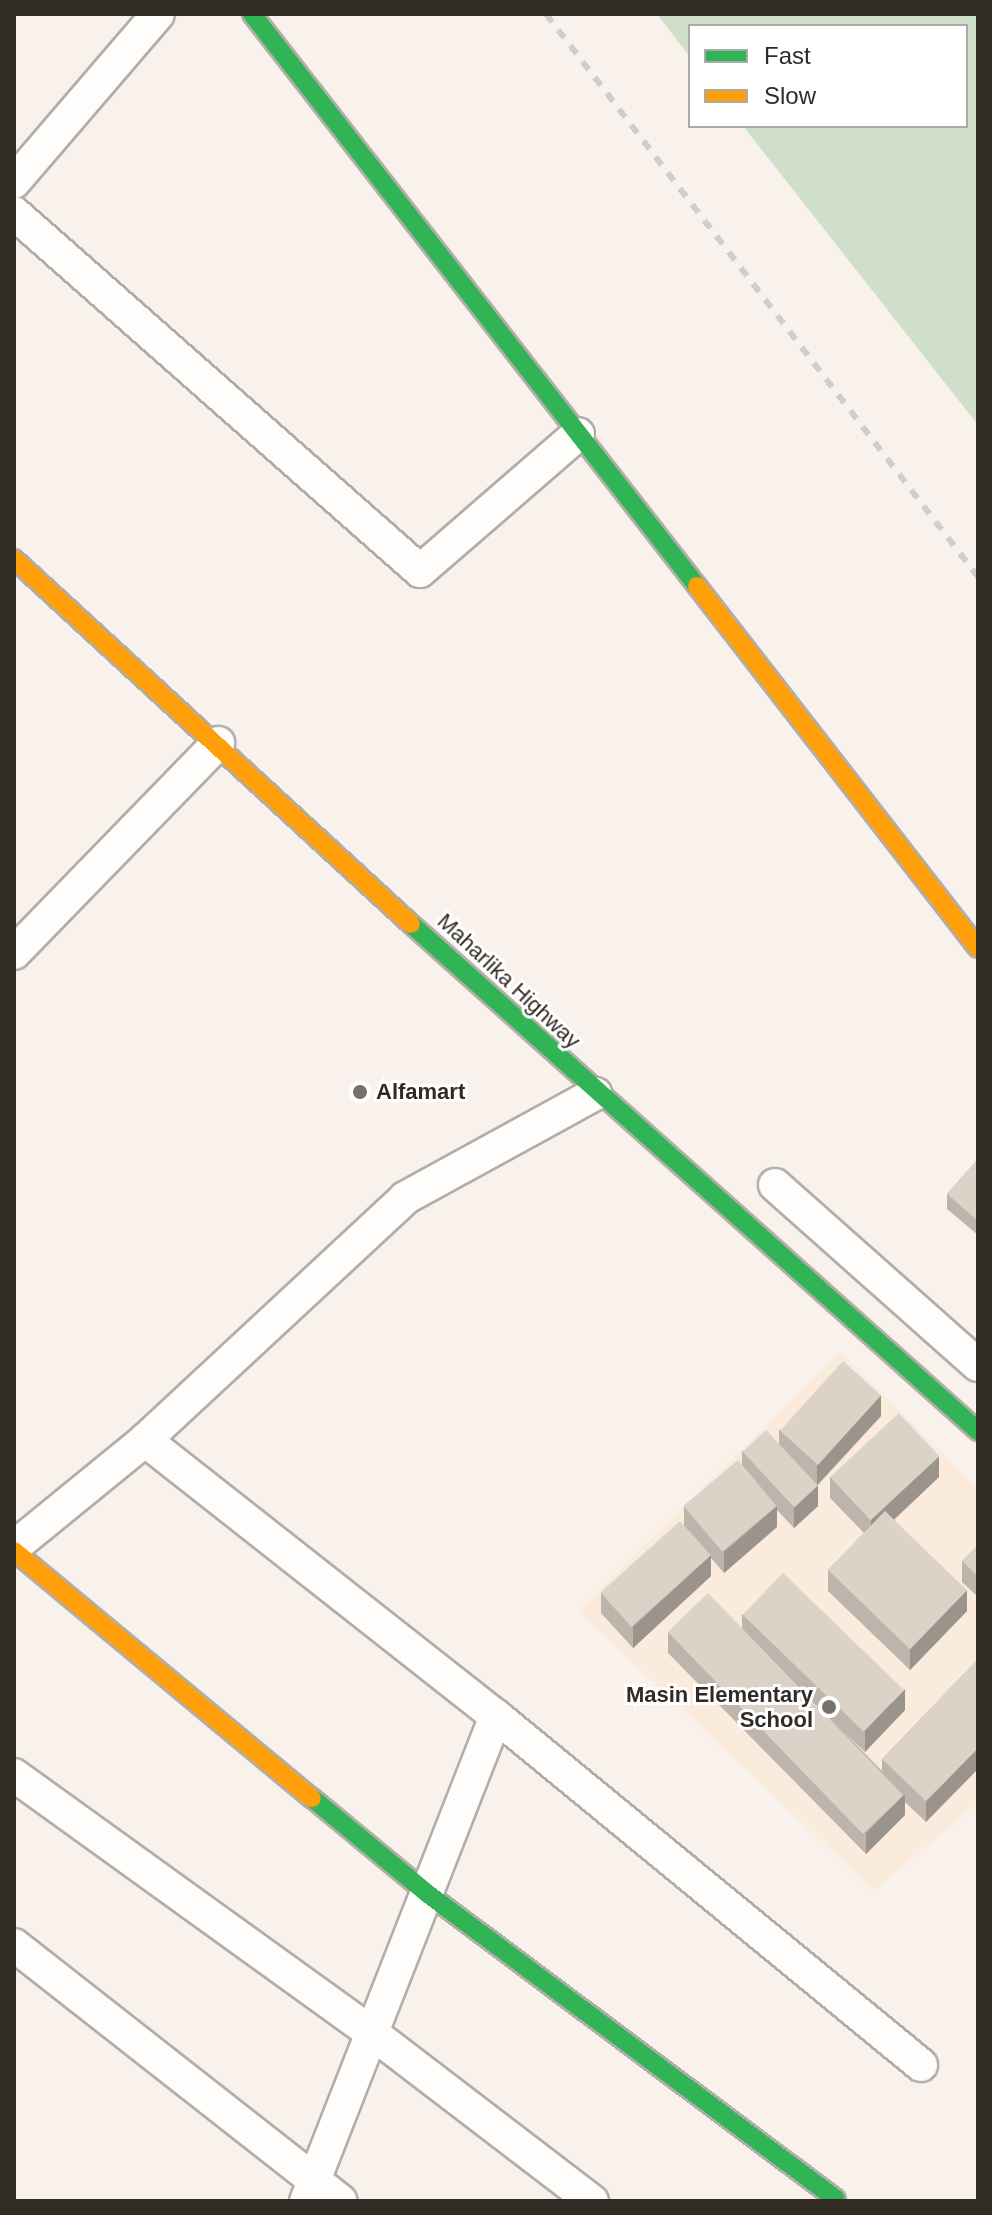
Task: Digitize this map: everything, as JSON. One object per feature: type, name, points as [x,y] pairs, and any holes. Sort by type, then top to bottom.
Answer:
[{"type":"street","points":[[14,182],[158,14]]},
{"type":"street","points":[[252,14],[978,948]]},
{"type":"street","points":[[14,213],[420,571],[578,434]]},
{"type":"street","name":"Maharlika Highway","points":[[14,559],[218,743],[595,1094],[978,1431]]},
{"type":"street","points":[[14,953],[218,743]]},
{"type":"street","points":[[595,1094],[405,1198],[145,1440],[14,1549],[428,1894],[836,2199]]},
{"type":"street","points":[[775,1185],[978,1365]]},
{"type":"street","points":[[145,1440],[496,1716],[921,2065]]},
{"type":"street","points":[[310,2191],[496,1716]]},
{"type":"street","points":[[14,1775],[372,2033],[592,2201]]},
{"type":"street","points":[[14,1945],[310,2191],[340,2201]]},
{"type":"shaded area","name":"Masin Elementary School","points":[[840,1352],[978,1489],[978,1803],[874,1891],[578,1611]]},
{"type":"green space","points":[[657,14],[978,14],[978,425],[745,128],[968,128],[968,24],[688,24],[688,54]]},
{"type":"building","points":[[978,1159],[978,1221],[947,1194]]},
{"type":"building","points":[[843,1361],[881,1395],[818,1465],[780,1431]]},
{"type":"building","points":[[899,1413],[939,1456],[870,1520],[830,1477]]},
{"type":"building","points":[[766,1430],[818,1486],[794,1507],[743,1452]]},
{"type":"building","points":[[738,1460],[777,1506],[722,1552],[684,1506]]},
{"type":"building","points":[[885,1511],[967,1590],[910,1649],[828,1570]]},
{"type":"building","points":[[680,1521],[711,1555],[631,1627],[600,1593]]},
{"type":"building","points":[[978,1545],[978,1576],[962,1561]]},
{"type":"building","points":[[783,1573],[904,1690],[864,1731],[743,1615]]},
{"type":"building","points":[[708,1593],[903,1795],[863,1834],[668,1632]]},
{"type":"building","points":[[978,1659],[978,1748],[926,1801],[882,1759]]},
{"type":"railway","points":[[546,14],[978,577]]},
{"type":"traffic: fast","points":[[252,14],[697,586]]},
{"type":"traffic: fast","points":[[411,924],[978,1431]]},
{"type":"traffic: fast","points":[[312,1798],[428,1894],[836,2199]]},
{"type":"traffic: slow","points":[[14,559],[411,924]]},
{"type":"traffic: slow","points":[[697,586],[978,948]]},
{"type":"traffic: slow","points":[[14,1551],[312,1798]]},
{"type":"place","name":"Alfamart","points":[[360,1092]]},
{"type":"place","name":"Masin Elementary School","points":[[829,1707]]}]
